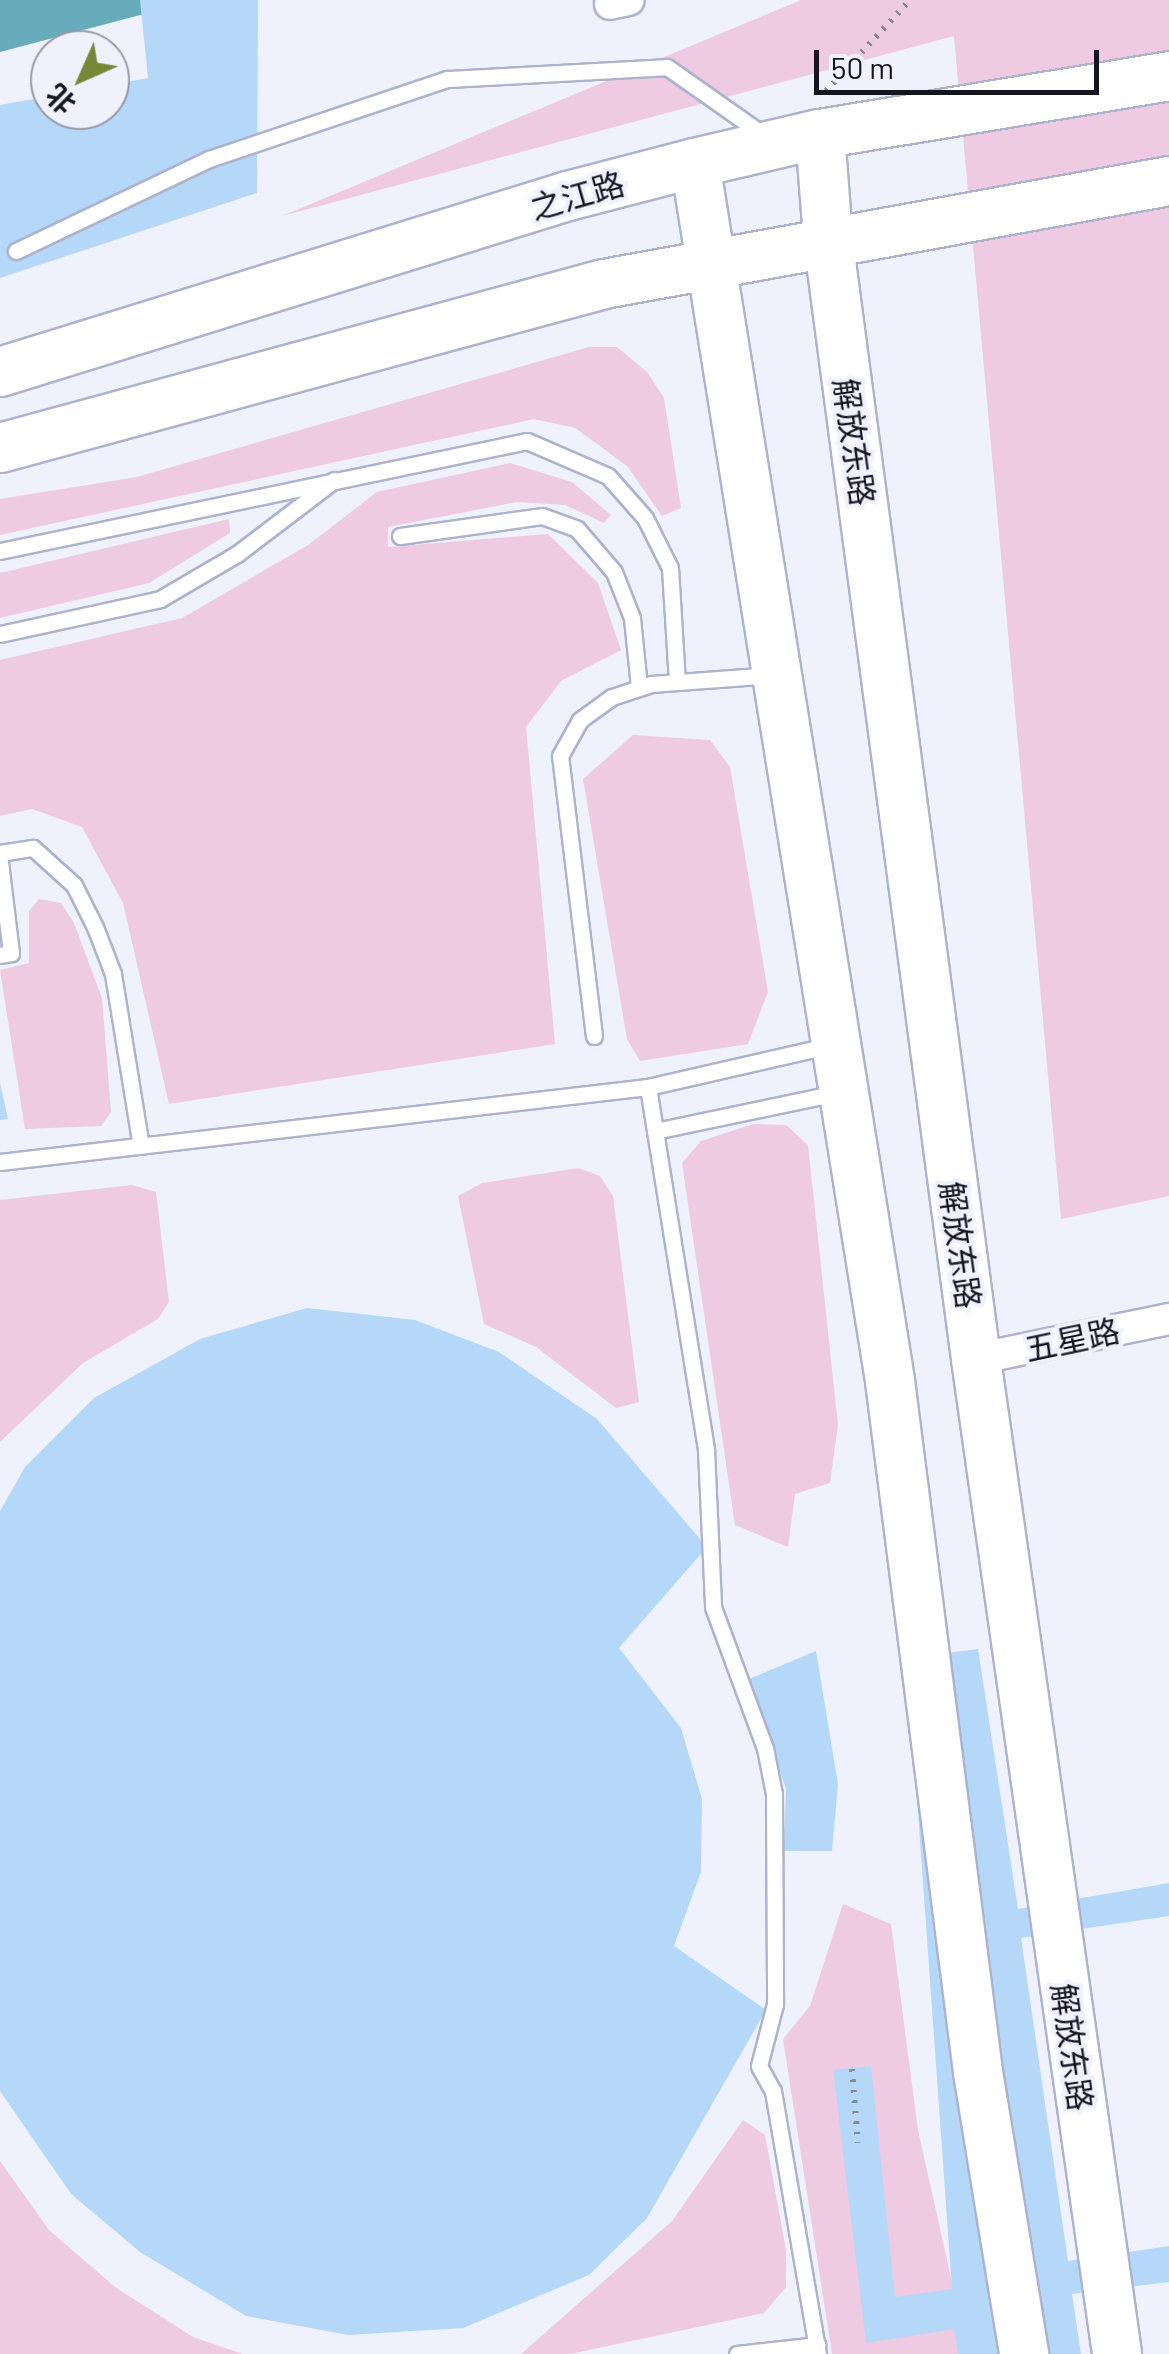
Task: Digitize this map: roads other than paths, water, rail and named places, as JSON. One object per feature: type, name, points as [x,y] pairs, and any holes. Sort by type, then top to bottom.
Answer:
[{"type":"main road","name":"之江路","points":[[0,372],[568,196],[798,139],[1169,76]]},
{"type":"main road","name":"解放东路","points":[[798,139],[828,239],[976,1360],[1116,2354]]},
{"type":"main road","points":[[695,164],[890,1381],[978,2072],[1024,2354]]},
{"type":"main road","points":[[0,448],[711,260],[1169,181]]},
{"type":"street","name":"五星路","points":[[976,1360],[1169,1319]]},
{"type":"lane","points":[[16,251],[209,159],[447,79],[667,67],[798,139]]},
{"type":"lane","points":[[0,550],[527,441],[608,476],[645,518],[670,568],[677,682]]},
{"type":"lane","points":[[0,634],[160,599],[237,554],[337,478]]},
{"type":"lane","points":[[400,536],[542,516],[577,528],[614,572],[632,618],[639,688]]},
{"type":"lane","points":[[594,1036],[560,756],[580,720],[639,688],[777,675]]},
{"type":"lane","points":[[0,853],[33,848],[74,885],[95,927],[113,974],[142,1146]]},
{"type":"lane","points":[[0,862],[11,953],[0,955]]},
{"type":"lane","points":[[0,1162],[648,1087],[836,1044]]},
{"type":"lane","points":[[648,1087],[706,1450],[713,1607],[765,1748],[774,1794],[776,2004],[759,2066],[774,2092],[817,2350],[737,2354]]},
{"type":"lane","points":[[655,1130],[844,1091]]},
{"type":"water","points":[[0,0],[197,0],[83,30],[30,30],[30,44],[0,52]]}]
